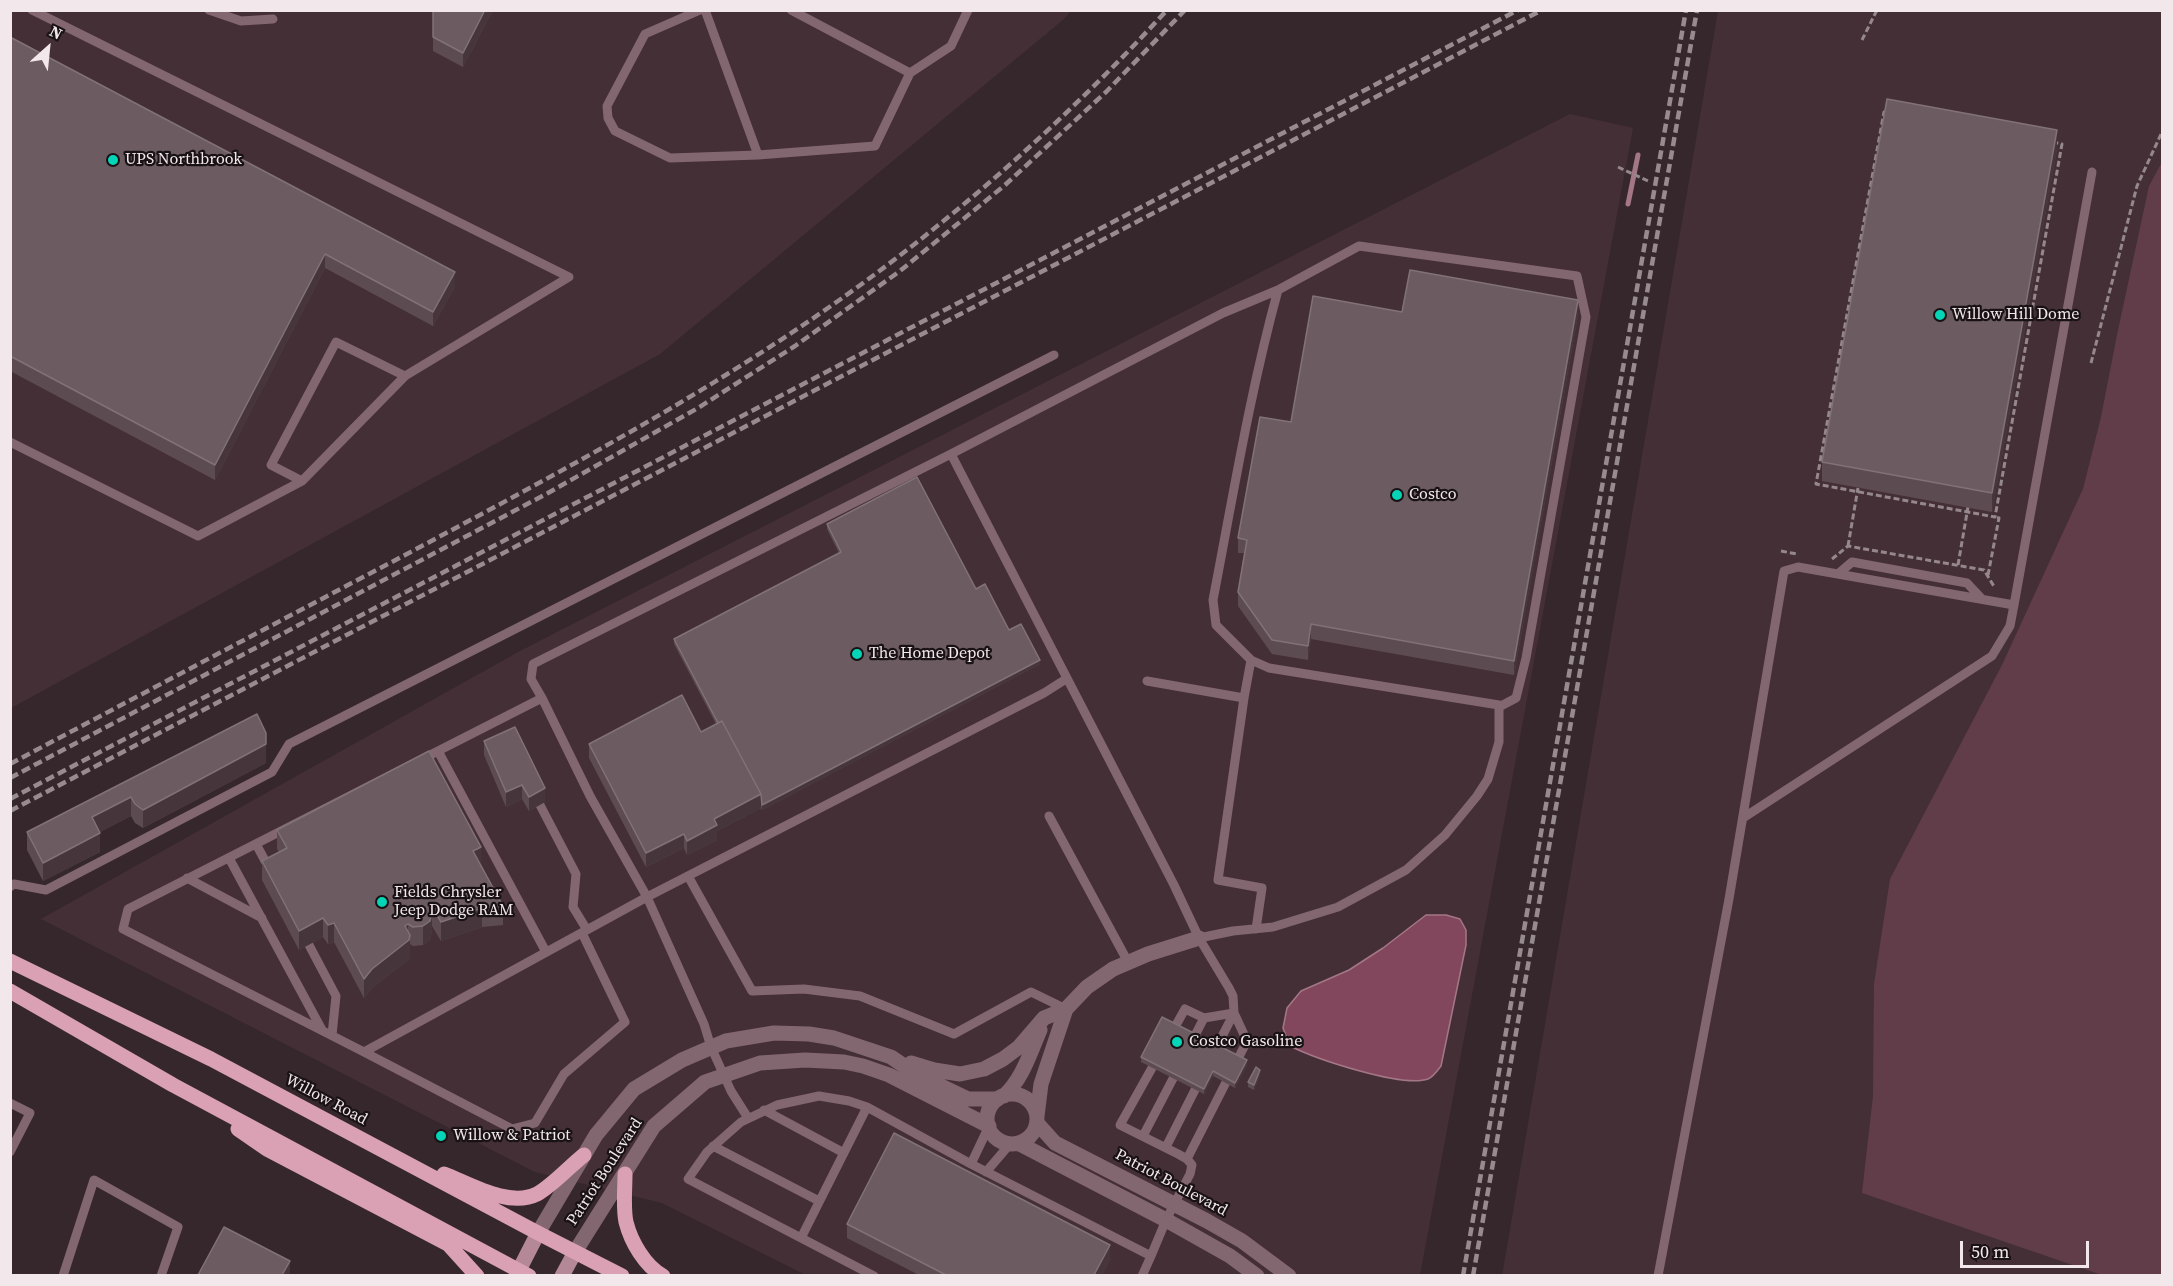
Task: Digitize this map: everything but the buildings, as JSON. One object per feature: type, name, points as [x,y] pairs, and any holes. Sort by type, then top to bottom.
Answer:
[{"type":"main road","name":"Willow Road","points":[[10,961],[211,1059],[538,1233],[622,1275]]},
{"type":"main road","points":[[10,991],[173,1085],[521,1274]]},
{"type":"main road","points":[[211,1059],[254,1075],[433,1169],[495,1194],[517,1198],[537,1194],[584,1155]]},
{"type":"main road","points":[[173,1085],[267,1149],[448,1244],[477,1275]]},
{"type":"main road","points":[[625,1174],[626,1221],[638,1250],[655,1271],[663,1275]]},
{"type":"main road","name":"Patriot Boulevard","points":[[521,1274],[538,1233]]},
{"type":"main road","name":"Patriot Boulevard","points":[[562,1275],[575,1252]]},
{"type":"street","points":[[891,1057],[934,1070],[960,1074],[984,1069],[1019,1047],[1044,1018],[1066,1009],[1087,987],[1113,969],[1199,938]]},
{"type":"street","points":[[1014,1143],[1030,1136],[1037,1120],[1041,1084],[1066,1009]]},
{"type":"street","points":[[989,1126],[989,1111],[1001,1097],[1013,1088],[1022,1073],[1044,1018]]},
{"type":"street","name":"Patriot Boulevard","points":[[538,1233],[596,1135],[634,1089],[682,1060],[726,1041],[774,1034],[809,1034],[851,1042],[891,1057],[916,1074],[968,1100],[1012,1094],[1026,1098],[1031,1103],[1037,1120],[1055,1143],[1242,1241],[1289,1275]]},
{"type":"street","name":"Patriot Boulevard","points":[[575,1252],[654,1126],[705,1082],[760,1063],[805,1060],[844,1062],[888,1075],[989,1126],[997,1138],[1014,1143],[1166,1220],[1230,1256],[1257,1275]]},
{"type":"lane","points":[[10,442],[198,536],[302,481],[405,376],[569,277],[32,10]]},
{"type":"lane","points":[[209,10],[241,21],[273,19]]},
{"type":"lane","points":[[700,10],[645,34],[607,106],[608,118],[615,131],[670,158],[758,155],[875,146],[910,73],[951,46],[969,10]]},
{"type":"lane","points":[[705,10],[758,155]]},
{"type":"lane","points":[[791,10],[910,73]]},
{"type":"lane","points":[[1743,818],[1992,656],[2010,626],[2092,172]]},
{"type":"lane","points":[[748,1118],[724,1076],[704,1024],[647,897],[590,795],[531,679],[533,664],[951,454],[1223,314],[1278,290],[1359,246],[1577,276],[1586,317],[1526,658],[1516,698],[1499,707]]},
{"type":"lane","points":[[1278,290],[1247,420],[1213,600],[1215,625],[1251,660],[1269,668],[1499,705],[1499,707]]},
{"type":"lane","points":[[302,481],[271,465],[336,342],[405,376]]},
{"type":"lane","points":[[10,887],[14,884],[46,890],[272,772],[289,744],[1054,355]]},
{"type":"lane","points":[[951,454],[1174,885],[1199,938],[1233,996],[1234,1013],[1247,1041],[1187,1159]]},
{"type":"lane","points":[[1838,574],[1852,562],[1967,584],[1983,600]]},
{"type":"lane","points":[[1658,1275],[1743,818],[1784,571],[1798,567],[2014,605]]},
{"type":"lane","points":[[1251,660],[1218,880],[1262,888],[1256,928]]},
{"type":"lane","points":[[364,1052],[647,897],[1034,698],[1066,679]]},
{"type":"lane","points":[[1146,681],[1244,698]]},
{"type":"lane","points":[[540,805],[576,874],[573,906],[626,1022],[564,1074],[536,1123],[512,1129],[123,929],[128,909],[438,751],[500,725],[542,698]]},
{"type":"lane","points":[[1199,938],[1273,927],[1338,907],[1406,870],[1461,817],[1488,779],[1499,742],[1499,707]]},
{"type":"lane","points":[[438,751],[546,952]]},
{"type":"lane","points":[[1049,816],[1128,963]]},
{"type":"lane","points":[[256,844],[272,874]]},
{"type":"lane","points":[[229,858],[322,1030]]},
{"type":"lane","points":[[688,876],[752,991],[804,989],[860,996],[954,1034],[1031,992],[1066,1009]]},
{"type":"lane","points":[[187,878],[262,918]]},
{"type":"lane","points":[[309,945],[336,996],[332,1035]]},
{"type":"lane","points":[[1142,1275],[1166,1220],[1190,1174],[1192,1165],[1187,1159],[1166,1147],[1120,1125],[1185,1009],[1204,1018],[1234,1013]]},
{"type":"lane","points":[[1208,1065],[1234,1013]]},
{"type":"lane","points":[[1189,1048],[1204,1018]]},
{"type":"lane","points":[[1143,1136],[1184,1058]]},
{"type":"lane","points":[[1166,1147],[1203,1075]]},
{"type":"lane","points":[[874,1275],[688,1179],[707,1152],[741,1122],[777,1105],[819,1096],[849,1101],[867,1107],[971,1164],[1151,1256]]},
{"type":"lane","points":[[10,1102],[30,1113],[10,1152]]},
{"type":"lane","points":[[801,1238],[867,1107]]},
{"type":"lane","points":[[764,1110],[844,1153]]},
{"type":"lane","points":[[971,1164],[989,1126]]},
{"type":"lane","points":[[987,1172],[1014,1143]]},
{"type":"lane","points":[[713,1146],[819,1201]]},
{"type":"lane","points":[[63,1275],[94,1180],[178,1227],[161,1275]]},
{"type":"path","points":[[1862,40],[1877,10]]},
{"type":"path","points":[[1988,577],[1999,518],[1995,517],[1967,510],[1816,484],[1884,112],[2062,144],[1995,517]]},
{"type":"path","points":[[2091,363],[2137,186],[2163,132]]},
{"type":"path","points":[[1618,167],[1648,181]]},
{"type":"path","points":[[1848,546],[1858,490]]},
{"type":"path","points":[[1958,565],[1967,510]]},
{"type":"shaded area","points":[[11,11],[1071,11],[660,354],[11,708]]},
{"type":"shaded area","points":[[1718,11],[2162,11],[2162,1275],[1502,1276]]},
{"type":"shaded area","points":[[1570,114],[1633,128],[1420,1275],[806,1275],[662,1203],[535,1172],[41,919],[520,651]]},
{"type":"shaded area","points":[[2162,162],[2162,1275],[2102,1275],[1862,1193],[1873,1096],[1874,984],[1890,879],[2002,665],[2083,489],[2101,417],[2149,186]]},
{"type":"shaded area","points":[[1426,915],[1446,915],[1460,919],[1466,930],[1466,945],[1441,1066],[1434,1075],[1428,1079],[1416,1081],[1380,1076],[1338,1065],[1290,1046],[1283,1028],[1287,1008],[1301,991],[1349,970],[1383,948]]},
{"type":"waterway","points":[[1628,204],[1638,155]]},
{"type":"railway","points":[[10,764],[571,465],[679,403],[786,337],[882,269],[1010,164],[1091,89],[1167,10]]},
{"type":"railway","points":[[10,778],[548,493],[698,408],[795,346],[900,271],[1005,185],[1106,92],[1185,10]]},
{"type":"railway","points":[[10,799],[1518,10]]},
{"type":"railway","points":[[10,811],[1542,10]]},
{"type":"railway","points":[[1463,1276],[1686,10]]},
{"type":"railway","points":[[1473,1276],[1697,10]]},
{"type":"place","name":"UPS Northbrook","points":[[113,160]]},
{"type":"place","name":"Willow Hill Dome","points":[[1940,315]]},
{"type":"place","name":"Costco","points":[[1397,495]]},
{"type":"place","name":"The Home Depot","points":[[857,654]]},
{"type":"place","name":"Fields Chrysler Jeep Dodge RAM","points":[[382,902]]},
{"type":"place","name":"Costco Gasoline","points":[[1177,1042]]},
{"type":"place","name":"Willow & Patriot","points":[[441,1136]]}]
